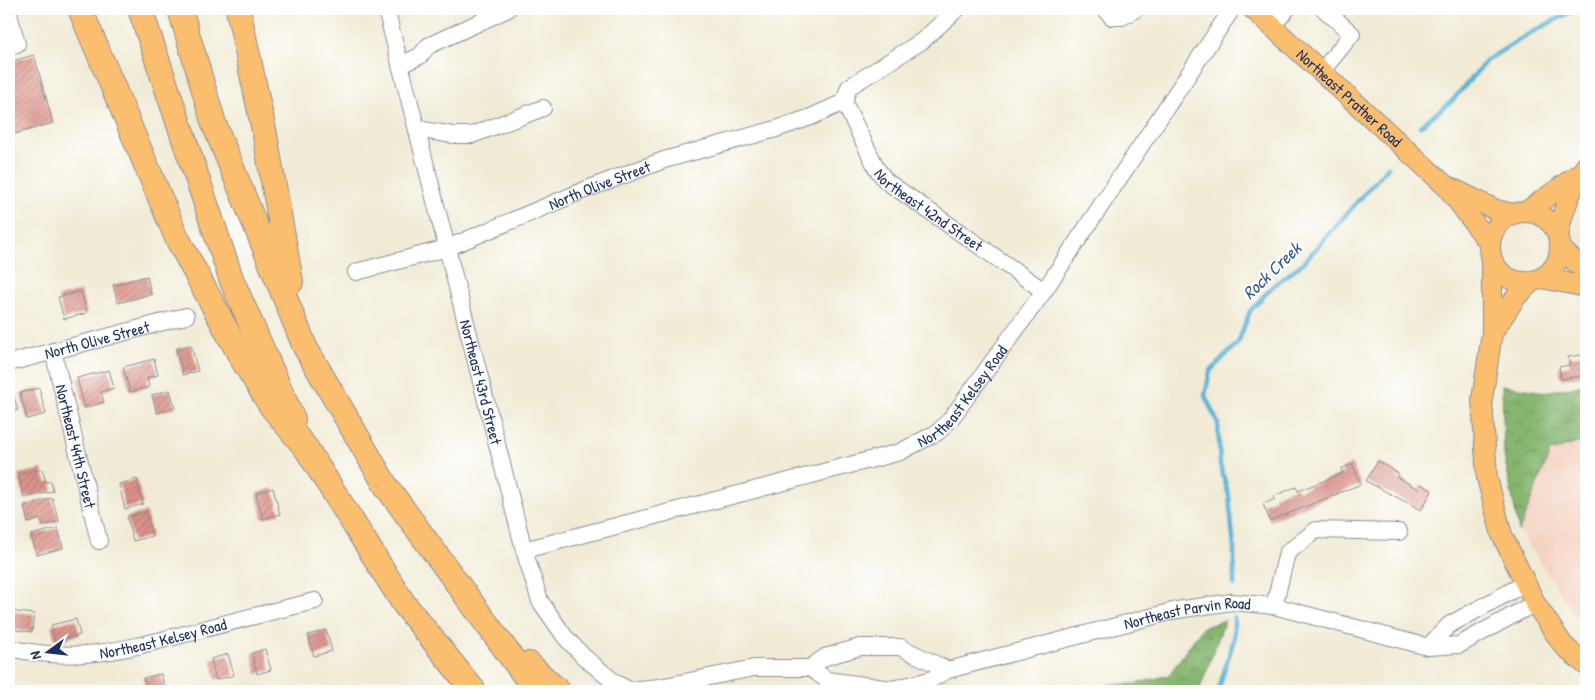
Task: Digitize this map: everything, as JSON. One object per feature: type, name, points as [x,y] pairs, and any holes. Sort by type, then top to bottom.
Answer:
[{"type":"highway","points":[[80,9],[177,238],[201,287],[271,406],[306,448],[404,604],[474,691]]},
{"type":"highway","points":[[140,9],[232,281],[306,448]]},
{"type":"highway","points":[[180,9],[214,124],[305,347],[386,486],[536,691]]},
{"type":"highway","points":[[238,9],[265,136],[284,252],[305,347]]},
{"type":"highway","points":[[489,627],[558,691]]},
{"type":"main road","name":"Northeast Prather Road","points":[[1253,9],[1447,187],[1491,252]]},
{"type":"main road","points":[[1583,170],[1519,213],[1497,225],[1491,252],[1492,333],[1482,400],[1487,478],[1502,536],[1534,603],[1563,645],[1586,665]]},
{"type":"main road","points":[[1492,333],[1516,297],[1551,270],[1558,260],[1560,216],[1583,170]]},
{"type":"main road","name":"Northeast Prather Road","points":[[1447,187],[1496,210],[1519,213]]},
{"type":"main road","points":[[1519,213],[1546,219],[1559,242],[1586,272]]},
{"type":"main road","points":[[1491,252],[1498,271],[1508,278],[1519,282],[1537,280],[1586,287]]},
{"type":"street","name":"Northeast 43rd Street","points":[[386,9],[524,550],[540,601],[565,637],[584,658],[614,682],[629,690],[660,687],[754,668],[810,668]]},
{"type":"street","points":[[400,64],[420,56],[428,46],[508,9]]},
{"type":"street","points":[[844,102],[849,87],[922,41],[958,9]]},
{"type":"street","points":[[1105,9],[1112,17],[1122,18],[1136,9]]},
{"type":"street","name":"Northeast Kelsey Road","points":[[524,550],[900,452],[924,440],[950,420],[1044,291],[1232,9]]},
{"type":"street","points":[[1272,26],[1287,9]]},
{"type":"street","points":[[1322,71],[1352,34],[1324,9]]},
{"type":"street","points":[[9,14],[17,44],[9,46]]},
{"type":"street","name":"North Olive Street","points":[[356,272],[447,248],[587,189],[664,160],[776,129],[844,102]]},
{"type":"street","name":"Northeast 42nd Street","points":[[844,102],[877,169],[886,181],[1044,291]]},
{"type":"street","points":[[417,129],[453,135],[472,135],[543,108]]},
{"type":"street","name":"North Olive Street","points":[[9,363],[186,316]]},
{"type":"street","name":"Northeast 44th Street","points":[[54,351],[99,541]]},
{"type":"street","points":[[1274,606],[1287,553],[1316,530],[1399,532]]},
{"type":"street","points":[[1428,647],[1449,625],[1524,584]]},
{"type":"street","name":"Northeast Kelsey Road","points":[[9,648],[40,655],[93,654],[128,648],[315,601]]},
{"type":"street","name":"Northeast Parvin Road","points":[[810,668],[827,680],[892,689],[930,680],[948,670],[1177,610],[1232,602],[1274,606],[1428,647],[1459,645],[1534,603]]},
{"type":"street","points":[[810,668],[825,656],[860,648],[900,647],[948,670]]},
{"type":"shaded area","points":[[1586,440],[1586,632],[1519,531],[1550,452]]},
{"type":"green space","points":[[1502,385],[1544,392],[1586,385],[1586,440],[1550,452],[1519,531],[1504,455]]},
{"type":"green space","points":[[1225,620],[1199,691],[1108,691],[1109,684],[1135,684],[1169,675],[1202,628]]},
{"type":"building","points":[[34,55],[53,123],[15,134],[9,112],[9,62]]},
{"type":"building","points":[[147,276],[151,294],[118,303],[113,285]]},
{"type":"building","points":[[81,291],[87,313],[64,319],[58,297]]},
{"type":"building","points":[[191,345],[198,371],[183,375],[176,349]]},
{"type":"building","points":[[1586,354],[1586,375],[1561,379],[1559,367],[1570,365],[1568,357]]},
{"type":"building","points":[[154,359],[158,375],[147,378],[149,387],[130,392],[123,367]]},
{"type":"building","points":[[109,370],[114,388],[101,392],[104,402],[85,408],[77,378]]},
{"type":"building","points":[[39,388],[46,414],[27,419],[20,393]]},
{"type":"building","points":[[170,390],[175,408],[157,413],[152,395]]},
{"type":"building","points":[[13,393],[18,410],[9,413],[9,394]]},
{"type":"building","points":[[1378,461],[1399,474],[1397,477],[1418,489],[1421,484],[1432,491],[1421,510],[1366,481]]},
{"type":"building","points":[[1352,464],[1361,484],[1270,521],[1263,504],[1275,499],[1274,496],[1296,487],[1298,491],[1343,473],[1341,469]]},
{"type":"building","points":[[42,469],[46,482],[51,481],[53,491],[24,498],[18,474]]},
{"type":"building","points":[[137,479],[143,504],[125,509],[119,484]]},
{"type":"building","points":[[273,488],[280,514],[263,519],[256,493]]},
{"type":"building","points":[[52,498],[59,521],[43,526],[41,519],[28,523],[24,506]]},
{"type":"building","points":[[146,512],[152,536],[133,541],[127,517]]},
{"type":"building","points":[[58,528],[63,548],[37,555],[31,535]]},
{"type":"building","points":[[9,611],[34,614],[32,632],[9,629]]},
{"type":"building","points":[[76,619],[80,635],[55,641],[51,625]]},
{"type":"building","points":[[326,630],[332,651],[314,656],[308,635]]},
{"type":"building","points":[[265,649],[271,670],[257,674],[252,653]]},
{"type":"building","points":[[228,654],[234,675],[216,680],[211,659]]},
{"type":"building","points":[[161,674],[166,691],[147,691],[143,678]]},
{"type":"waterway","name":"Rock Creek","points":[[1420,126],[1452,101],[1487,60],[1527,35],[1576,9]]},
{"type":"waterway","name":"Rock Creek","points":[[1234,585],[1234,549],[1229,496],[1220,465],[1218,423],[1205,396],[1210,371],[1238,343],[1250,311],[1273,286],[1303,263],[1388,167]]},
{"type":"waterway","name":"Rock Creek","points":[[1218,691],[1234,639],[1234,618]]}]
